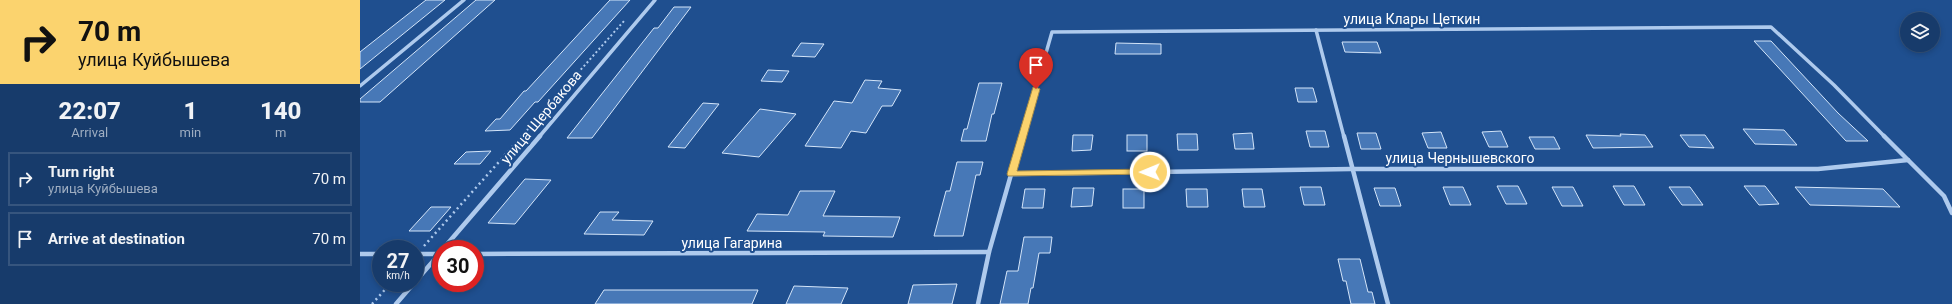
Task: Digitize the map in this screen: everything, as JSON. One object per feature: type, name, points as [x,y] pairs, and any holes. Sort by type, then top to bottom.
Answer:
[{"type":"street","points":[[360,86],[464,0]]},
{"type":"street","name":"улица Щербакова","points":[[451,240],[655,0]]},
{"type":"street","name":"улица Клары Цеткин","points":[[1012,174],[1052,32],[1772,27],[1834,85],[1908,160]]},
{"type":"street","points":[[1316,30],[1351,169],[1388,304]]},
{"type":"street","points":[[1908,160],[1944,196],[1952,213]]},
{"type":"street","name":"улица Чернышевского","points":[[1012,174],[1351,169],[1818,169],[1908,160]]},
{"type":"street","points":[[978,304],[989,252],[1012,174]]},
{"type":"street","name":"улица Гагарина","points":[[484,254],[989,252]]},
{"type":"street","points":[[360,254],[372,254]]},
{"type":"street","points":[[424,271],[432,263]]},
{"type":"street","points":[[396,304],[406,292]]},
{"type":"path","points":[[424,245],[627,18]]},
{"type":"path","points":[[372,304],[383,292]]},
{"type":"building","points":[[426,0],[445,0],[360,69],[360,52]]},
{"type":"building","points":[[476,0],[495,0],[380,102],[360,102],[360,99]]},
{"type":"building","points":[[610,0],[630,0],[538,102],[535,102],[510,130],[485,131],[496,119],[500,119],[524,91],[526,91]]},
{"type":"building","points":[[674,7],[691,7],[592,138],[567,138],[654,28],[658,28]]},
{"type":"building","points":[[1754,41],[1771,41],[1838,113],[1868,141],[1846,141]]},
{"type":"building","points":[[1342,42],[1377,42],[1381,53],[1345,52]]},
{"type":"building","points":[[801,43],[824,44],[815,57],[792,56]]},
{"type":"building","points":[[1116,43],[1161,44],[1161,54],[1115,54]]},
{"type":"building","points":[[768,70],[789,71],[782,82],[761,81]]},
{"type":"building","points":[[865,80],[882,81],[878,88],[901,90],[892,106],[882,106],[866,133],[851,131],[841,148],[805,146],[834,101],[852,103]]},
{"type":"building","points":[[979,83],[1002,83],[994,114],[992,114],[986,141],[961,141],[964,129],[967,129]]},
{"type":"building","points":[[1295,88],[1313,88],[1317,102],[1298,102]]},
{"type":"building","points":[[703,103],[719,104],[685,148],[668,147]]},
{"type":"building","points":[[760,109],[796,114],[759,157],[722,153]]},
{"type":"building","points":[[1743,129],[1784,130],[1797,145],[1755,144]]},
{"type":"building","points":[[1306,131],[1325,131],[1329,147],[1310,147]]},
{"type":"building","points":[[1501,131],[1508,147],[1489,147],[1482,132]]},
{"type":"building","points":[[1441,132],[1447,148],[1428,148],[1422,133]]},
{"type":"building","points":[[1252,133],[1254,149],[1235,149],[1233,134]]},
{"type":"building","points":[[1357,133],[1376,133],[1381,149],[1361,149]]},
{"type":"building","points":[[1177,134],[1197,134],[1198,150],[1178,150]]},
{"type":"building","points":[[1620,134],[1645,135],[1653,147],[1593,148],[1586,135],[1621,136]]},
{"type":"building","points":[[1073,135],[1093,135],[1091,150],[1072,151]]},
{"type":"building","points":[[1127,135],[1147,135],[1147,151],[1127,151]]},
{"type":"building","points":[[1680,135],[1705,135],[1714,148],[1689,147]]},
{"type":"building","points":[[1529,137],[1554,137],[1560,149],[1535,149]]},
{"type":"building","points":[[491,151],[480,164],[454,164],[466,152]]},
{"type":"building","points":[[957,162],[983,162],[980,175],[976,175],[963,236],[934,236],[946,191],[950,191]]},
{"type":"building","points":[[525,179],[551,180],[515,224],[488,223]]},
{"type":"building","points":[[1497,186],[1518,186],[1527,204],[1506,204]]},
{"type":"building","points":[[1613,186],[1634,186],[1645,205],[1624,205]]},
{"type":"building","points":[[1744,186],[1765,186],[1779,204],[1759,205]]},
{"type":"building","points":[[1300,187],[1321,187],[1325,205],[1304,205]]},
{"type":"building","points":[[1443,187],[1463,187],[1471,205],[1450,205]]},
{"type":"building","points":[[1552,187],[1573,187],[1583,206],[1562,206]]},
{"type":"building","points":[[1669,187],[1690,187],[1703,205],[1682,205]]},
{"type":"building","points":[[1795,187],[1883,189],[1900,207],[1810,205]]},
{"type":"building","points":[[1073,188],[1094,188],[1092,206],[1071,207]]},
{"type":"building","points":[[1374,188],[1395,188],[1401,206],[1380,206]]},
{"type":"building","points":[[1025,189],[1045,189],[1043,208],[1022,208]]},
{"type":"building","points":[[1123,189],[1144,189],[1144,208],[1123,208]]},
{"type":"building","points":[[1186,189],[1207,189],[1208,207],[1187,207]]},
{"type":"building","points":[[1242,189],[1262,189],[1265,207],[1244,207]]},
{"type":"building","points":[[800,191],[835,191],[823,216],[900,217],[893,237],[823,236],[825,232],[747,231],[757,214],[788,215]]},
{"type":"building","points":[[431,207],[451,207],[430,231],[409,231]]},
{"type":"building","points":[[600,212],[619,212],[612,220],[653,221],[644,235],[584,234]]},
{"type":"building","points":[[1024,237],[1052,237],[1050,253],[1039,253],[1033,288],[1031,288],[1028,304],[1000,304],[1007,271],[1018,271]]},
{"type":"building","points":[[1338,259],[1360,259],[1368,292],[1372,292],[1375,304],[1351,304],[1346,281],[1343,281]]},
{"type":"building","points":[[957,284],[952,304],[908,304],[913,285]]},
{"type":"building","points":[[794,286],[848,288],[841,304],[786,304]]},
{"type":"building","points":[[604,290],[758,290],[752,304],[595,304]]},
{"type":"route","points":[[1036,89],[1012,174],[1150,172]]}]
